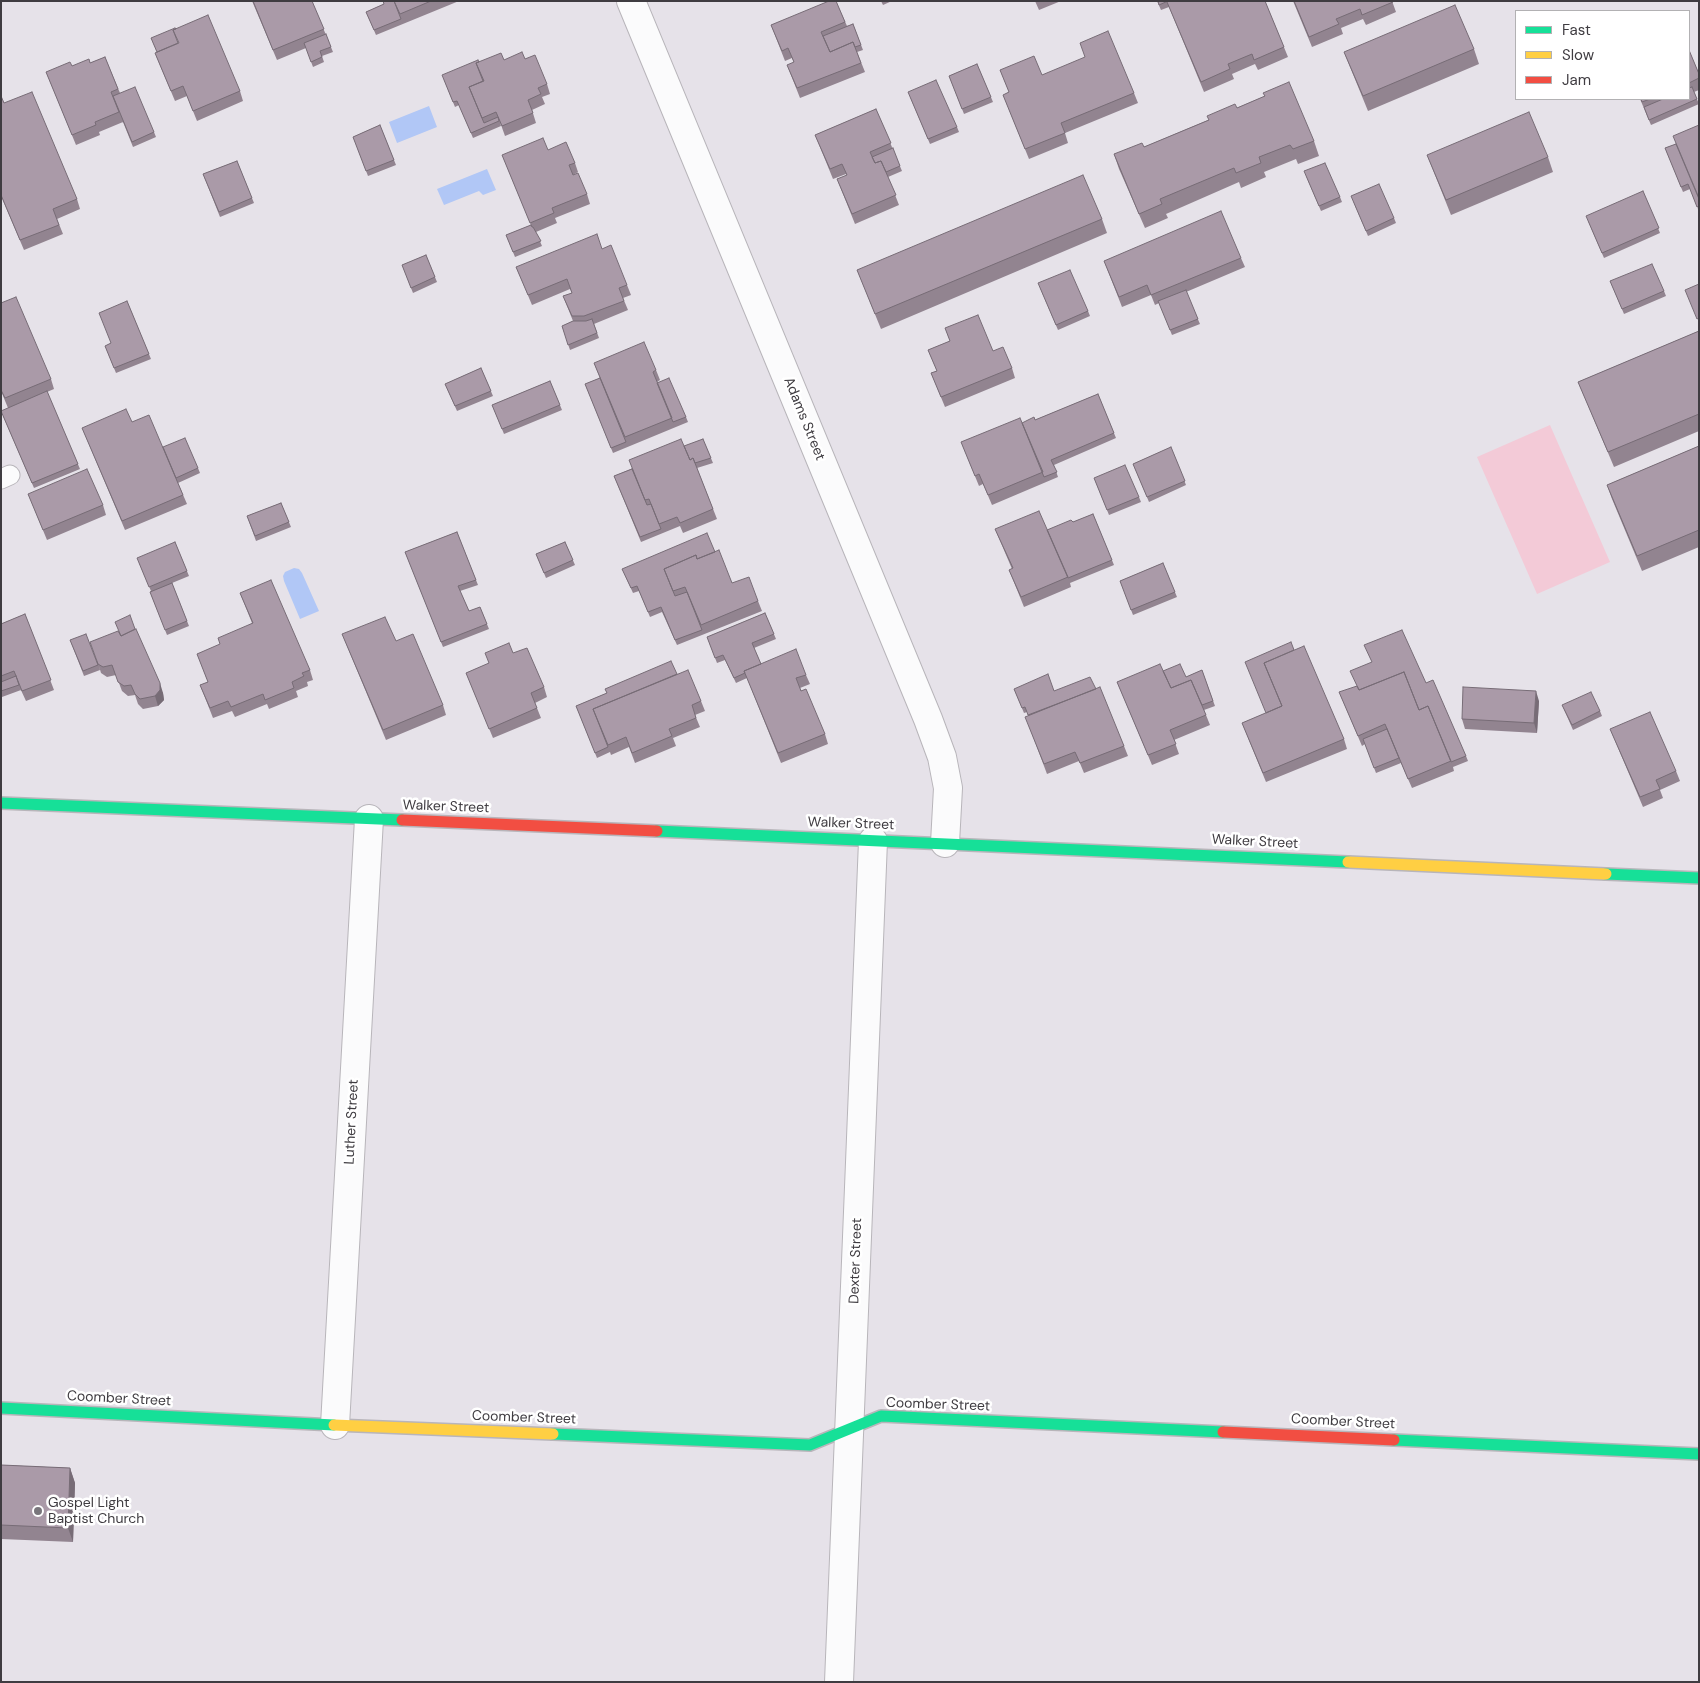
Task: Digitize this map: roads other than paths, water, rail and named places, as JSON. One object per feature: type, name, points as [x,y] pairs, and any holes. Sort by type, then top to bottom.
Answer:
[{"type":"street","name":"Adams Street","points":[[631,1],[942,757],[948,788],[945,842]]},
{"type":"street","name":"Walker Street","points":[[1,803],[873,841],[945,842],[1699,878]]},
{"type":"street","name":"Luther Street","points":[[335,1425],[369,819]]},
{"type":"street","name":"Dexter Street","points":[[839,1682],[873,841]]},
{"type":"street","name":"Coomber Street","points":[[1,1408],[335,1425],[810,1445],[881,1416],[1699,1454]]},
{"type":"water","points":[[429,106],[437,127],[397,143],[389,122]]},
{"type":"water","points":[[487,169],[496,190],[483,195],[479,191],[444,205],[437,189]]},
{"type":"water","points":[[294,568],[299,569],[302,573],[319,611],[300,619],[283,576],[285,572]]},
{"type":"place","name":"Gospel Light Baptist Church","points":[[38,1511]]}]
